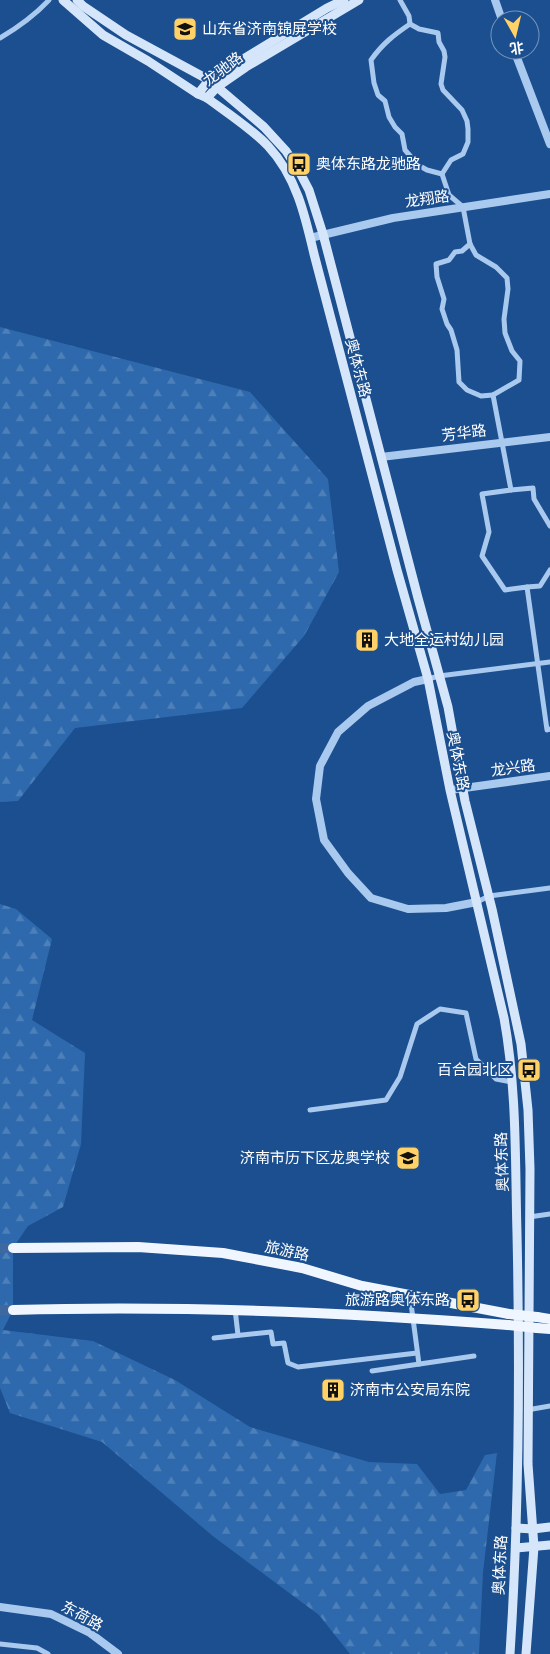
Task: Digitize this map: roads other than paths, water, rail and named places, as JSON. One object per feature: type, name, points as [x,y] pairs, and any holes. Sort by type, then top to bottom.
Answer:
[{"type":"main road","name":"奥体东路","points":[[63,0],[103,35],[207,98],[267,145],[284,168],[297,191],[304,213],[397,570],[428,680],[450,790],[504,1018],[510,1051],[517,1162],[523,1409],[510,1654]]},
{"type":"main road","points":[[78,0],[83,6],[126,35],[209,80],[264,127],[286,150],[309,190],[323,234],[448,707],[465,801],[489,896],[521,1044],[528,1110],[530,1169],[523,1409],[534,1547],[526,1654]]},
{"type":"main road","name":"龙驰路","points":[[198,94],[209,80],[327,8],[344,0]]},
{"type":"main road","name":"龙驰路","points":[[207,98],[217,88],[246,67],[359,0]]},
{"type":"main road","name":"旅游路","points":[[13,1248],[138,1248],[223,1254],[302,1268],[362,1286],[508,1320]]},
{"type":"main road","name":"旅游路","points":[[13,1310],[100,1307],[235,1309],[413,1318],[508,1320],[537,1323],[550,1329]]},
{"type":"main road","name":"旅游路","points":[[537,1323],[550,1319]]},
{"type":"main road","points":[[516,1528],[550,1527]]},
{"type":"main road","points":[[516,1548],[550,1545]]},
{"type":"street","points":[[0,38],[42,8],[49,0]]},
{"type":"street","points":[[400,0],[409,16],[410,24]]},
{"type":"street","points":[[410,24],[419,29],[438,33],[445,58],[441,84],[462,110],[467,121],[468,142],[463,154],[451,160],[442,174]]},
{"type":"street","points":[[410,24],[390,38],[372,60],[374,83],[378,95],[386,101],[389,117],[402,134],[405,150],[418,165],[427,170],[442,174]]},
{"type":"street","points":[[518,60],[550,144]]},
{"type":"street","points":[[442,174],[449,195],[463,207],[470,244],[476,256],[496,267],[506,278],[508,289],[504,319],[505,334],[512,351],[520,361],[519,380],[493,395],[481,396],[467,390],[459,382],[457,350],[442,309],[444,299],[436,264],[450,260],[455,252],[462,251],[470,244]]},
{"type":"street","name":"龙翔路","points":[[310,238],[392,218],[550,194]]},
{"type":"street","points":[[493,395],[511,490]]},
{"type":"street","name":"芳华路","points":[[381,458],[550,437]]},
{"type":"street","points":[[550,526],[534,499],[533,488],[482,494],[489,532],[482,556],[505,590],[540,586],[550,570]]},
{"type":"street","points":[[527,587],[547,730],[550,729]]},
{"type":"street","points":[[550,662],[439,676],[414,682],[368,706],[338,732],[320,766],[316,799],[324,840],[348,873],[371,898],[408,909],[446,908],[477,902],[489,896],[550,888]]},
{"type":"street","name":"龙兴路","points":[[450,790],[550,776]]},
{"type":"street","points":[[310,1110],[386,1100],[400,1077],[417,1024],[440,1008],[466,1013],[476,1058],[496,1079],[512,1082]]},
{"type":"street","points":[[529,1217],[550,1214]]},
{"type":"street","points":[[410,1296],[419,1364]]},
{"type":"street","points":[[235,1309],[238,1335]]},
{"type":"street","points":[[214,1338],[271,1332],[273,1344],[284,1343],[288,1363],[298,1367],[417,1353]]},
{"type":"street","points":[[372,1371],[474,1356]]},
{"type":"street","points":[[523,1409],[550,1406]]},
{"type":"street","name":"东荷路","points":[[0,1607],[51,1614],[90,1633],[118,1654]]},
{"type":"street","points":[[0,1644],[37,1648],[48,1654]]},
{"type":"tunnel","points":[[0,1248],[13,1248]]},
{"type":"tunnel","points":[[0,1310],[13,1310]]},
{"type":"place","name":"山东省济南锦屏学校","points":[[185,29]]},
{"type":"place","name":"奥体东路龙驰路","points":[[299,164]]},
{"type":"place","name":"大地全运村幼儿园","points":[[367,640]]},
{"type":"place","name":"百合园北区","points":[[529,1070]]},
{"type":"place","name":"济南市历下区龙奥学校","points":[[408,1158]]},
{"type":"place","name":"旅游路奥体东路","points":[[468,1300]]},
{"type":"place","name":"济南市公安局东院","points":[[333,1390]]}]
